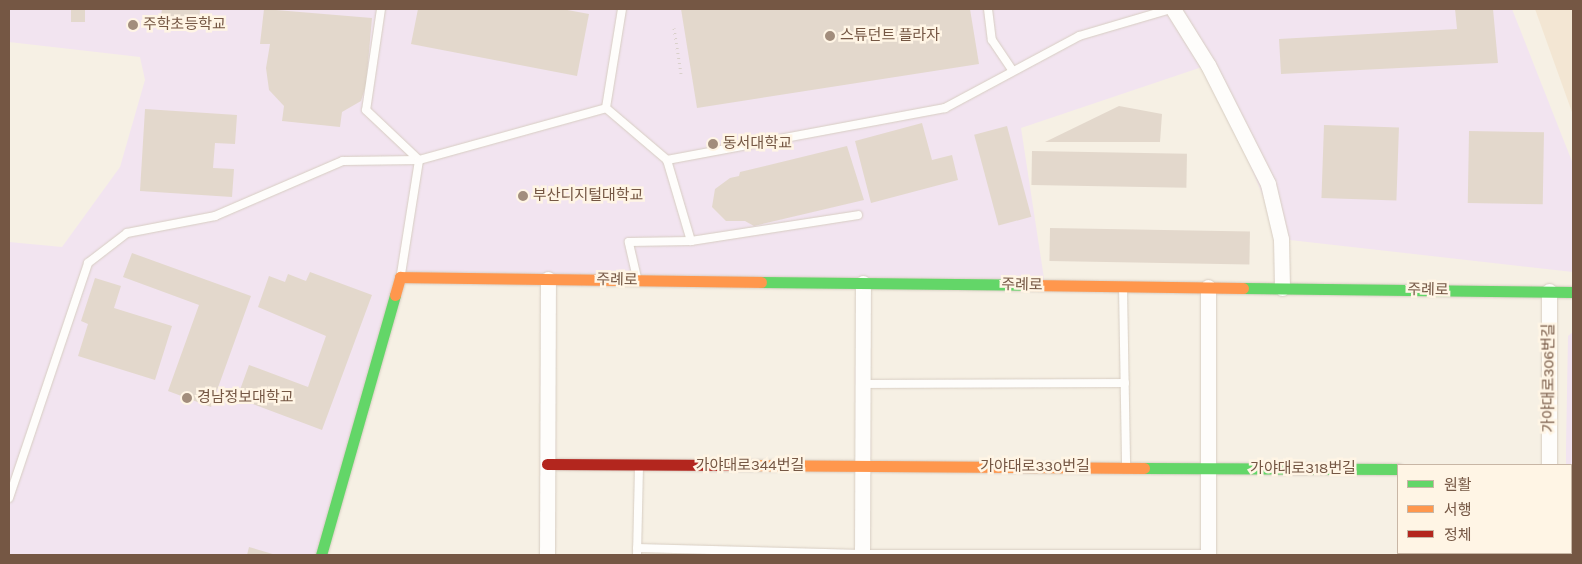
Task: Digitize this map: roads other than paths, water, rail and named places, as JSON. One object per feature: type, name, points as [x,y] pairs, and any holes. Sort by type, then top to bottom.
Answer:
[{"type":"street","points":[[1172,9],[1208,65],[1268,184],[1281,239],[1282,288]]},
{"type":"street","points":[[321,555],[400,277]]},
{"type":"street","name":"주례로","points":[[400,277],[1573,292]]},
{"type":"street","points":[[547,555],[548,279]]},
{"type":"street","points":[[862,283],[862,554]]},
{"type":"street","points":[[1208,287],[1208,555]]},
{"type":"street","name":"가야대로306번길","points":[[1549,291],[1549,464]]},
{"type":"street","name":"가야대로344번길","points":[[547,464],[862,466]]},
{"type":"street","name":"가야대로330번길","points":[[862,466],[1208,469]]},
{"type":"street","name":"가야대로318번길","points":[[1208,469],[1397,469]]},
{"type":"lane","points":[[381,9],[366,110],[419,160]]},
{"type":"lane","points":[[606,108],[622,9]]},
{"type":"lane","points":[[988,9],[992,40],[1013,71]]},
{"type":"lane","points":[[667,160],[945,108],[1079,36],[1172,9]]},
{"type":"lane","points":[[9,498],[88,262],[127,233],[215,216],[343,161],[419,160],[606,108]]},
{"type":"lane","points":[[606,108],[667,160],[691,241]]},
{"type":"lane","points":[[400,277],[419,160]]},
{"type":"lane","points":[[638,280],[629,242],[691,241],[858,216]]},
{"type":"lane","points":[[1123,286],[1126,468]]},
{"type":"lane","points":[[862,384],[1125,383]]},
{"type":"lane","points":[[639,465],[637,552],[1208,555]]},
{"type":"place","name":"주학초등학교","points":[[133,25]]},
{"type":"place","name":"스튜던트 플라자","points":[[830,36]]},
{"type":"place","name":"동서대학교","points":[[713,144]]},
{"type":"place","name":"부산디지털대학교","points":[[523,196]]},
{"type":"place","name":"경남정보대학교","points":[[187,398]]}]
